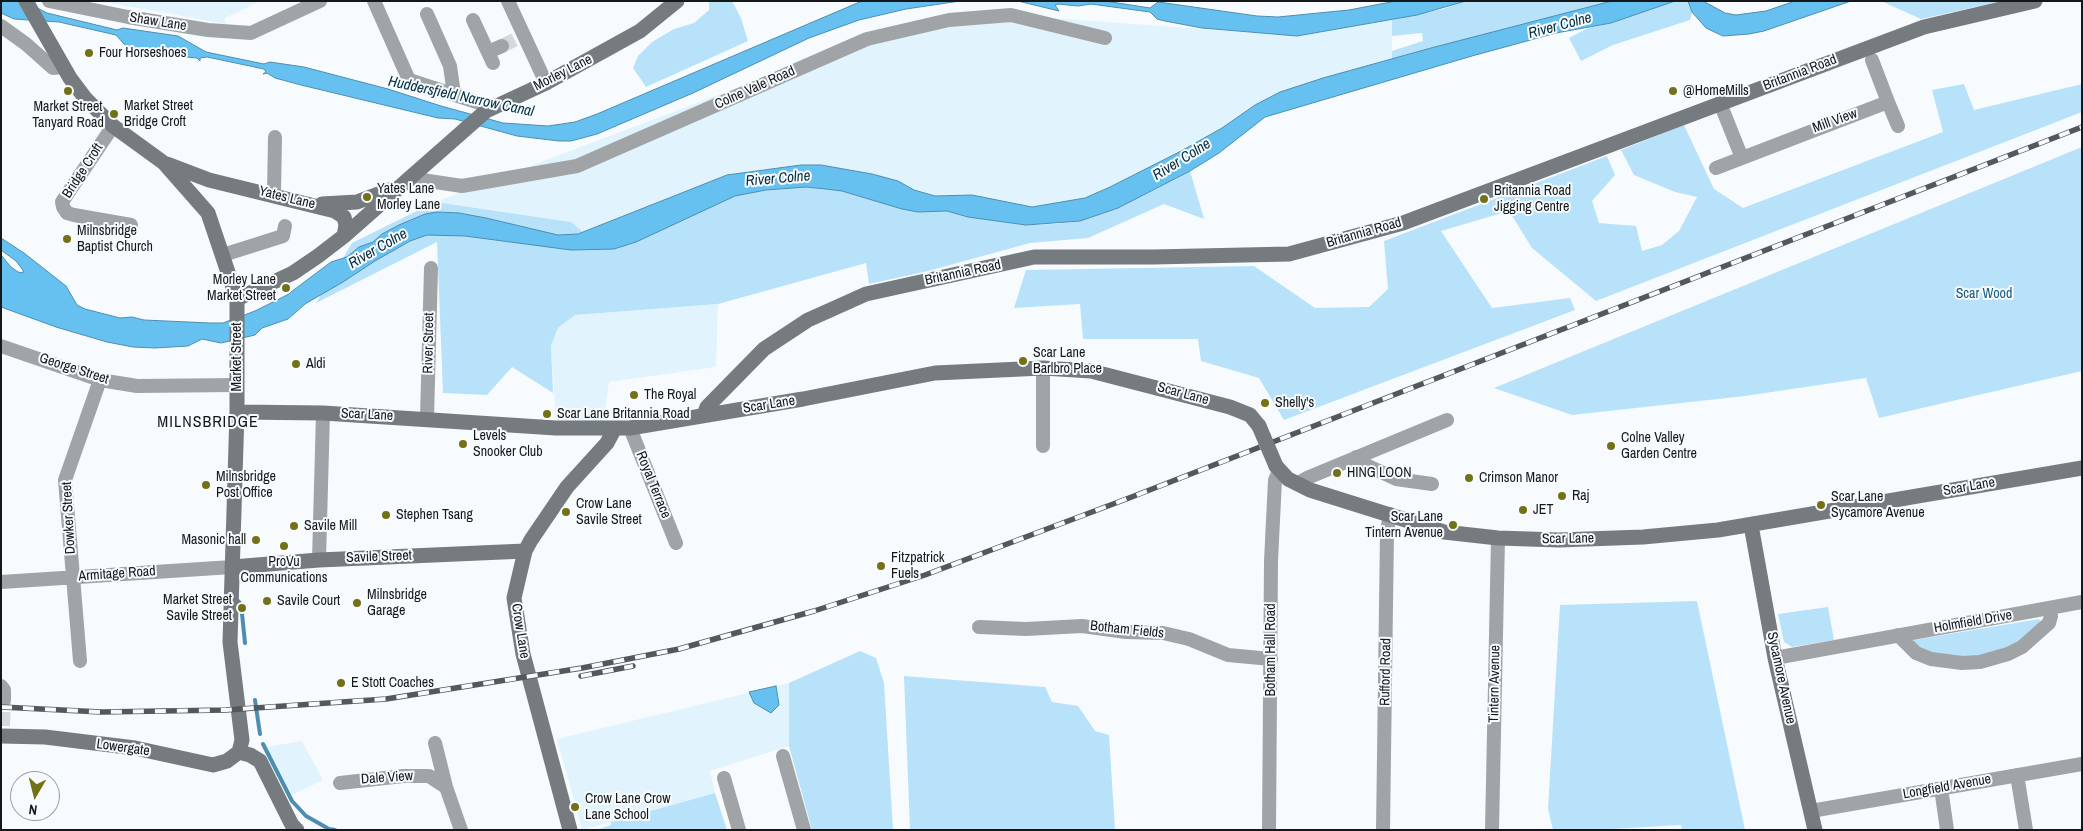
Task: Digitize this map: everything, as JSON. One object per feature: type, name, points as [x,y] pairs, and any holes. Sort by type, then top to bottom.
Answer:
[{"type":"street","name":"Market Street","points":[[26,1],[63,67],[85,98],[113,126],[164,163],[208,213],[237,302],[237,412],[230,642],[242,740],[239,752]]},
{"type":"street","name":"Shaw Lane","points":[[49,1],[208,30],[251,33],[320,1]]},
{"type":"street","points":[[374,1],[409,80],[454,94],[489,109]]},
{"type":"street","points":[[508,1],[520,38],[546,82]]},
{"type":"street","name":"Morley Lane","points":[[237,302],[293,273],[344,236],[466,127],[489,109],[546,82],[640,32],[664,7],[677,1]]},
{"type":"street","name":"Britannia Road","points":[[704,415],[707,406],[764,349],[808,320],[866,294],[1034,257],[1153,258],[1289,254],[1403,223],[1924,27],[2035,1]]},
{"type":"street","points":[[427,14],[450,66],[454,94]]},
{"type":"street","name":"Colne Vale Road","points":[[407,180],[462,186],[577,166],[867,38],[949,20],[1011,15],[1105,38]]},
{"type":"street","points":[[473,20],[490,58],[502,46]]},
{"type":"street","points":[[1,26],[53,68],[63,67]]},
{"type":"street","points":[[1872,60],[1898,126]]},
{"type":"street","name":"Mill View","points":[[1716,168],[1888,102]]},
{"type":"street","points":[[1720,103],[1742,158]]},
{"type":"street","name":"Bridge Croft","points":[[113,126],[62,202],[63,208],[67,213],[74,215],[131,225]]},
{"type":"street","points":[[274,194],[275,137]]},
{"type":"street","name":"Market Street","points":[[164,163],[209,180]]},
{"type":"street","points":[[208,213],[206,190],[209,180]]},
{"type":"street","name":"Yates Lane","points":[[209,180],[274,194],[336,211],[344,217],[346,225],[344,236]]},
{"type":"street","name":"Morley Lane","points":[[312,204],[357,202],[380,194],[407,180]]},
{"type":"street","points":[[223,255],[283,236],[285,226]]},
{"type":"street","name":"River Street","points":[[427,418],[431,268]]},
{"type":"street","name":"George Street","points":[[1,346],[100,380],[137,386],[237,386]]},
{"type":"street","name":"Scar Lane","points":[[237,412],[323,412],[556,428],[623,428],[803,399],[935,373],[1003,368],[1043,368],[1091,372],[1230,407],[1250,415],[1259,426],[1278,468],[1288,479],[1297,484],[1444,532],[1498,538],[1559,540],[1643,537],[1718,530],[2082,468]]},
{"type":"street","points":[[1043,368],[1043,446]]},
{"type":"street","name":"Dowker Street","points":[[80,661],[65,480],[100,380]]},
{"type":"street","points":[[319,560],[323,412]]},
{"type":"street","points":[[1297,484],[1356,457],[1447,420]]},
{"type":"street","name":"Royal Terrace","points":[[623,428],[676,543]]},
{"type":"street","name":"Crow Lane","points":[[570,830],[523,654],[514,598],[525,551],[546,516],[567,487],[623,428]]},
{"type":"street","points":[[1356,457],[1364,464],[1396,479],[1432,484]]},
{"type":"street","name":"Botham Hall Road","points":[[1269,830],[1271,561],[1274,490],[1278,468]]},
{"type":"street","name":"Rufford Road","points":[[1383,830],[1387,532],[1390,514]]},
{"type":"street","name":"Sycamore Avenue","points":[[1750,525],[1776,658],[1815,830]]},
{"type":"street","name":"Tintern Avenue","points":[[1492,830],[1498,538]]},
{"type":"street","name":"Savile Street","points":[[232,567],[319,560],[525,551]]},
{"type":"street","name":"Armitage Road","points":[[1,582],[232,567]]},
{"type":"street","name":"Holmfield Drive","points":[[1776,658],[2082,602]]},
{"type":"street","points":[[1898,635],[1916,653],[1931,659],[1962,663],[1980,662],[2022,648],[2049,623],[2051,616],[2049,609]]},
{"type":"street","name":"Botham Fields","points":[[979,628],[1026,629],[1082,626],[1126,632],[1163,633],[1189,639],[1228,655],[1271,659]]},
{"type":"street","name":"Lowergate","points":[[3,733],[135,748],[213,765],[227,761],[239,752]]},
{"type":"street","points":[[435,743],[446,786],[461,830]]},
{"type":"street","points":[[239,752],[250,755],[260,761],[292,825],[297,830]]},
{"type":"street","points":[[783,756],[804,830]]},
{"type":"street","name":"Longfield Avenue","points":[[1811,811],[2082,764]]},
{"type":"street","points":[[2017,775],[2026,830]]},
{"type":"street","name":"Dale View","points":[[340,782],[403,776],[429,776],[446,786]]},
{"type":"street","points":[[724,778],[739,830]]},
{"type":"street","points":[[1941,788],[1948,830]]},
{"type":"shaded area","points":[[99,1],[261,1],[225,18],[226,24]]},
{"type":"shaded area","points":[[1011,15],[1297,36],[1392,20],[1392,59],[1280,92],[1254,105],[1222,128],[1110,187],[1085,198],[1032,207],[972,195],[935,196],[914,190],[898,181],[821,165],[801,165],[727,175],[583,232],[571,222],[435,202],[861,41]]},
{"type":"shaded area","points":[[718,304],[716,367],[609,382],[603,422],[556,420],[551,346],[558,328],[575,315]]},
{"type":"shaded area","points":[[789,683],[789,746],[710,771],[715,793],[582,830],[557,739]]},
{"type":"shaded area","points":[[302,741],[323,780],[292,795],[267,747]]},
{"type":"green space","points":[[709,1],[732,1],[741,18],[748,41],[646,87],[633,68],[638,56],[652,42],[674,29],[694,23],[709,10]]},
{"type":"green space","points":[[1466,1],[1612,1],[1392,59],[1392,51],[1423,41],[1422,33],[1392,36],[1392,20],[1443,9]]},
{"type":"green space","points":[[1675,1],[1688,1],[1692,12],[1690,20],[1613,45],[1581,61],[1569,38],[1588,28],[1611,23]]},
{"type":"green space","points":[[1881,1],[2002,1],[1921,19]]},
{"type":"green space","points":[[1964,84],[1974,110],[2082,84],[2082,112],[1596,301],[1532,248],[1509,211],[1441,231],[1492,308],[1570,298],[1575,310],[1284,420],[1259,378],[1201,361],[1198,339],[1083,339],[1080,304],[1014,308],[1026,270],[1254,266],[1315,308],[1369,307],[1388,289],[1384,241],[1607,156],[1615,175],[1592,201],[1599,223],[1636,226],[1642,251],[1662,245],[1679,231],[1697,197],[1675,192],[1634,175],[1621,150],[1684,125],[1714,189],[1743,208],[1943,132],[1932,90]]},
{"type":"green space","name":"Scar Wood","points":[[2082,147],[2082,371],[1879,418],[1866,378],[1745,396],[1572,415],[1494,388]]},
{"type":"green space","points":[[1190,171],[1204,219],[1164,204],[1088,238],[1030,243],[928,271],[869,284],[866,263],[718,304],[575,315],[558,328],[551,346],[553,393],[512,367],[487,395],[443,393],[437,242],[316,303],[352,243],[435,202],[571,222],[583,232],[614,249],[735,196],[766,190],[806,187],[826,189],[842,191],[918,212],[947,211],[968,217],[1026,225],[1055,224],[1080,221],[1118,208]]},
{"type":"green space","points":[[1697,601],[1745,830],[1682,830],[1681,825],[1594,830],[1553,830],[1548,809],[1560,605]]},
{"type":"green space","points":[[1828,607],[1834,640],[1792,647],[1784,642],[1778,614]]},
{"type":"green space","points":[[2039,619],[2042,624],[2027,641],[1975,659],[1931,655],[1912,645],[1914,640]]},
{"type":"green space","points":[[860,651],[876,658],[884,683],[893,830],[812,830],[789,746],[789,683]]},
{"type":"green space","points":[[904,676],[1045,687],[1052,702],[1078,706],[1095,731],[1109,735],[1115,830],[910,830]]},
{"type":"green space","points":[[715,793],[727,830],[596,830],[611,825],[611,822]]},
{"type":"water","points":[[1,1],[24,1],[47,13],[117,30],[123,28],[178,36],[206,52],[264,64],[270,62],[304,67],[388,89],[503,123],[548,126],[575,122],[597,114],[862,1],[960,1],[906,9],[859,20],[809,38],[693,93],[597,134],[571,141],[559,141],[517,136],[455,119],[438,118],[301,85],[275,78],[267,73],[263,74],[266,72],[264,69],[207,57],[200,58],[200,61],[197,58],[130,48],[116,35],[59,22],[14,19],[1,13]]},
{"type":"water","points":[[1018,1],[1105,1],[1150,8],[1158,2],[1257,16],[1278,17],[1349,10],[1396,1],[1466,1],[1417,15],[1297,36],[1202,28],[1157,19],[1150,12],[1091,4],[1078,6],[1055,5],[1059,11]]},
{"type":"water","name":"River Colne","points":[[1612,1],[1675,1],[1611,23],[1556,33],[1265,117],[1219,153],[1190,171],[1118,208],[1080,221],[1026,225],[968,217],[947,211],[918,212],[842,191],[806,187],[766,190],[735,196],[636,242],[614,249],[571,250],[465,236],[427,235],[410,241],[375,261],[305,304],[288,319],[262,328],[255,335],[221,343],[202,339],[188,346],[133,347],[107,342],[56,327],[1,307],[1,255],[18,272],[23,273],[23,270],[16,261],[1,250],[1,238],[24,253],[66,286],[77,305],[85,309],[120,318],[132,317],[144,320],[223,323],[255,311],[287,295],[331,262],[347,257],[359,247],[373,242],[382,234],[399,225],[425,214],[437,212],[459,213],[486,218],[558,235],[578,234],[727,175],[801,165],[821,165],[872,174],[898,181],[914,190],[935,196],[972,195],[1032,207],[1085,198],[1181,151],[1222,128],[1255,105],[1280,92],[1431,48]]},
{"type":"water","points":[[1688,1],[1703,1],[1725,13],[1736,15],[1766,11],[1795,1],[1851,1],[1764,31],[1723,36],[1706,28],[1692,12]]},
{"type":"water","points":[[776,686],[779,705],[771,713],[754,703],[749,692]]},
{"type":"waterway","points":[[238,601],[241,604],[245,643]]},
{"type":"waterway","points":[[255,700],[260,734]]},
{"type":"waterway","points":[[263,744],[292,801],[306,816],[329,829],[335,830]]},
{"type":"tunnel","points":[[502,46],[516,39]]},
{"type":"tunnel","points":[[3,726],[4,700]]},
{"type":"railway","points":[[1,707],[101,712],[226,710],[386,699],[582,668],[679,649],[814,611],[925,575],[1129,498],[2082,127]]},
{"type":"railway","points":[[581,676],[633,666]]},
{"type":"place","name":"Four Horseshoes","points":[[89,53]]},
{"type":"place","name":"Market Street Tanyard Road","points":[[68,91]]},
{"type":"place","name":"@HomeMills","points":[[1673,91]]},
{"type":"place","name":"Market Street Bridge Croft","points":[[114,114]]},
{"type":"place","name":"Yates Lane Morley Lane","points":[[367,197]]},
{"type":"place","name":"Britannia Road Jigging Centre","points":[[1484,199]]},
{"type":"place","name":"Milnsbridge Baptist Church","points":[[67,239]]},
{"type":"place","name":"Morley Lane Market Street","points":[[286,288]]},
{"type":"place","name":"Scar Lane Barlbro Place","points":[[1023,361]]},
{"type":"place","name":"Aldi","points":[[296,364]]},
{"type":"place","name":"The Royal","points":[[634,395]]},
{"type":"place","name":"Shelly's","points":[[1265,403]]},
{"type":"place","name":"Scar Lane Britannia Road","points":[[547,414]]},
{"type":"place","name":"Levels Snooker Club","points":[[463,444]]},
{"type":"place","name":"Colne Valley Garden Centre","points":[[1611,446]]},
{"type":"place","name":"HING LOON","points":[[1337,473]]},
{"type":"place","name":"Crimson Manor","points":[[1469,478]]},
{"type":"place","name":"Milnsbridge Post Office","points":[[206,485]]},
{"type":"place","name":"Raj","points":[[1562,496]]},
{"type":"place","name":"Scar Lane Sycamore Avenue","points":[[1821,505]]},
{"type":"place","name":"JET","points":[[1523,510]]},
{"type":"place","name":"Crow Lane Savile Street","points":[[566,512]]},
{"type":"place","name":"Stephen Tsang","points":[[386,515]]},
{"type":"place","name":"Scar Lane Tintern Avenue","points":[[1453,525]]},
{"type":"place","name":"Savile Mill","points":[[294,526]]},
{"type":"place","name":"Masonic hall","points":[[256,540]]},
{"type":"place","name":"ProVu Communications","points":[[284,546]]},
{"type":"place","name":"Fitzpatrick Fuels","points":[[881,566]]},
{"type":"place","name":"Savile Court","points":[[267,601]]},
{"type":"place","name":"Milnsbridge Garage","points":[[357,603]]},
{"type":"place","name":"Market Street Savile Street","points":[[242,608]]},
{"type":"place","name":"E Stott Coaches","points":[[341,683]]},
{"type":"place","name":"Crow Lane Crow Lane School","points":[[575,807]]},
{"type":"district","name":"MILNSBRIDGE","points":[[208,423]]},
{"type":"water label","name":"Huddersfield Narrow Canal","points":[[461,97]]}]
